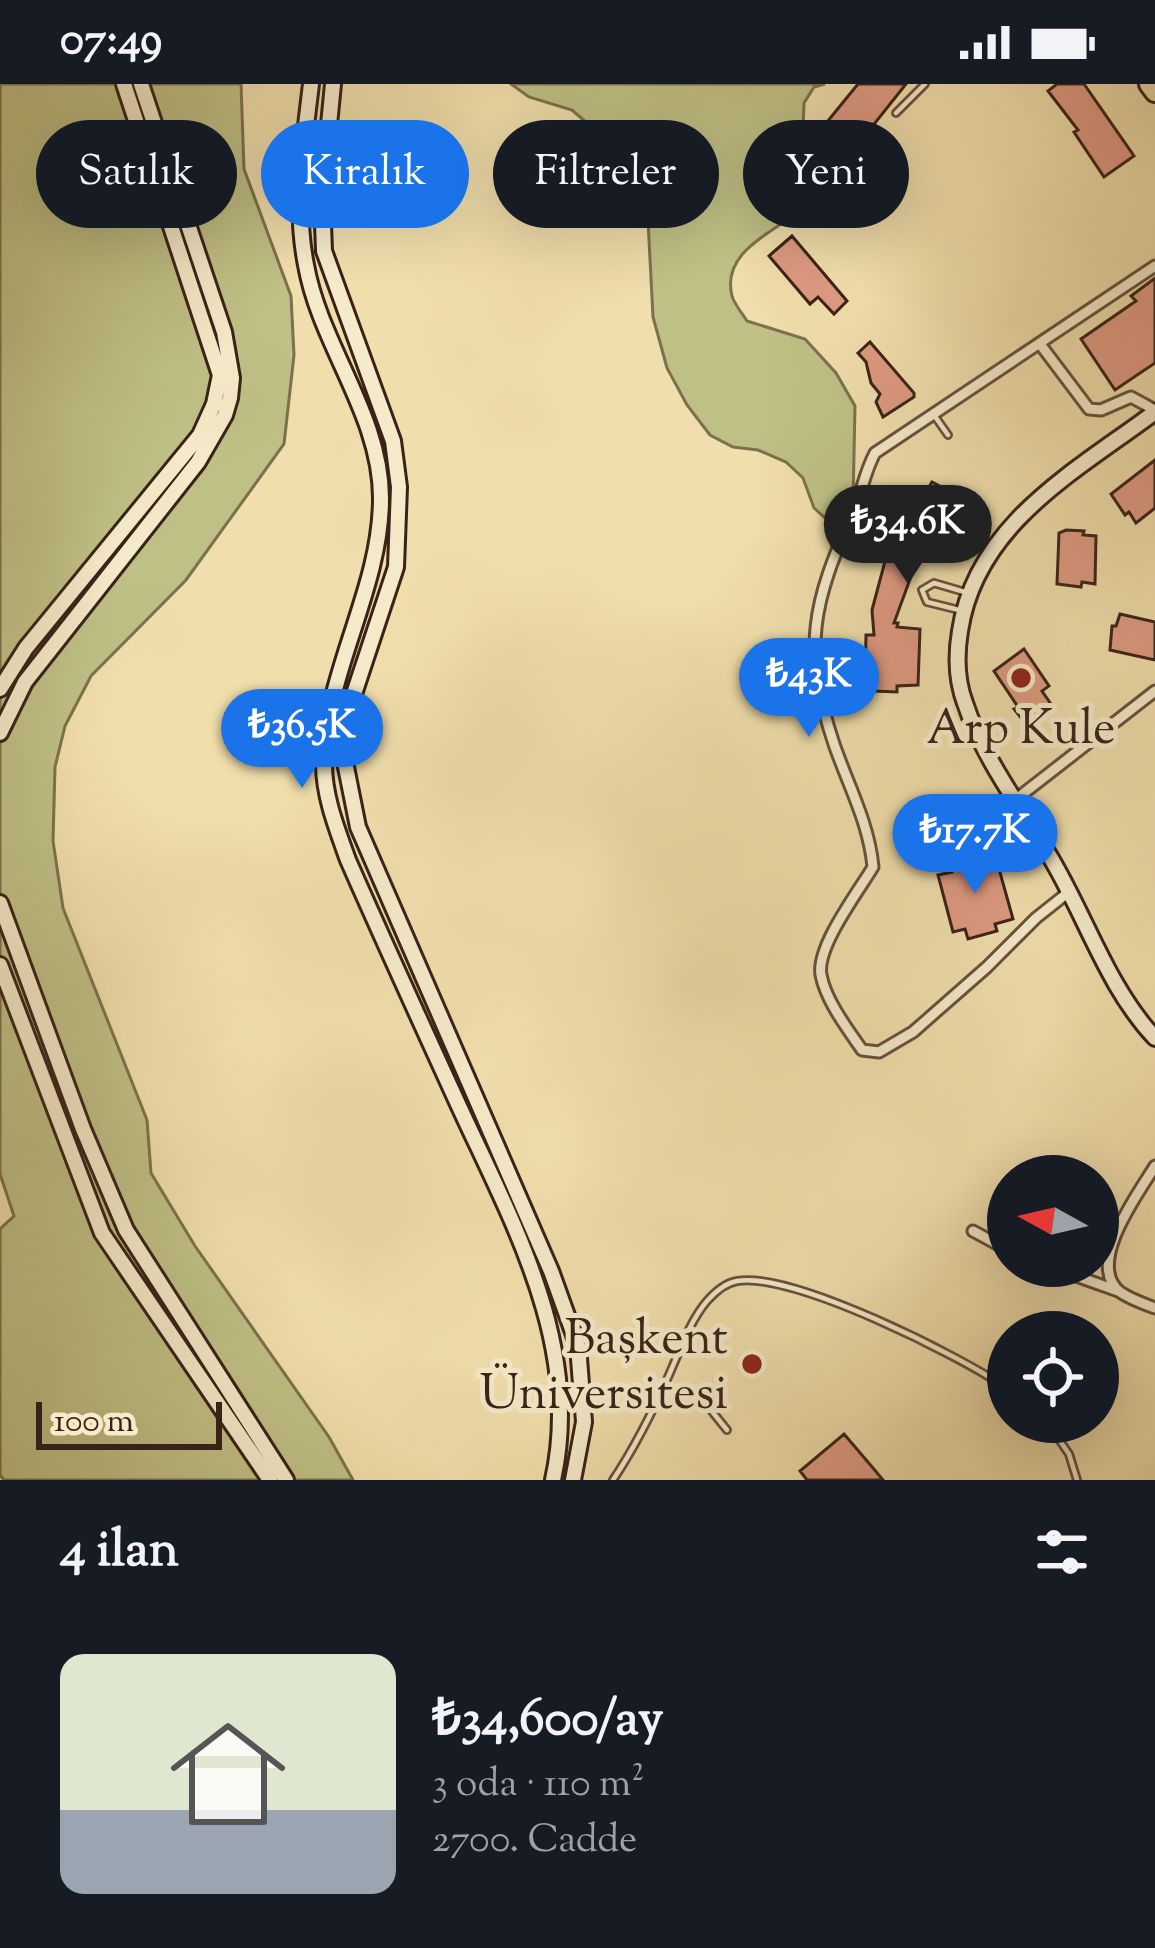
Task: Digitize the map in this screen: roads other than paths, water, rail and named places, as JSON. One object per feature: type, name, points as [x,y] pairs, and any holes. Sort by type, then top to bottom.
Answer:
[{"type":"highway","points":[[1149,84],[1155,92]]},
{"type":"street","points":[[0,689],[26,648],[200,435],[220,375],[124,84]]},
{"type":"street","points":[[0,733],[25,682],[198,462],[230,398],[232,378],[224,332],[141,84]]},
{"type":"street","points":[[311,84],[299,198],[306,268],[375,448],[382,496],[378,541],[327,722],[328,800],[348,860],[539,1288],[562,1396],[560,1449],[553,1480]]},
{"type":"street","points":[[333,84],[322,196],[324,250],[393,442],[399,487],[396,567],[351,703],[343,748],[347,784],[358,827],[551,1271],[578,1346],[584,1422],[573,1480]]},
{"type":"street","points":[[1070,892],[913,1032],[879,1052],[862,1050],[826,990],[820,971],[826,946],[873,867],[862,818],[818,692],[812,652],[820,596],[875,453],[1155,266]]},
{"type":"street","points":[[1040,344],[1089,409],[1101,410],[1131,397],[1155,411],[1010,524],[980,565],[963,611],[957,654],[964,703],[1120,988],[1155,1038]]},
{"type":"street","points":[[1015,800],[1155,692]]},
{"type":"street","points":[[0,903],[120,1219],[286,1480]]},
{"type":"street","points":[[0,965],[102,1233],[271,1480]]},
{"type":"street","points":[[1119,1230],[1155,1166]]},
{"type":"street","points":[[973,1231],[987,1239]]},
{"type":"street","points":[[1107,1287],[1155,1308]]},
{"type":"street","points":[[1116,1287],[1118,1291]]},
{"type":"lane","points":[[896,113],[925,84]]},
{"type":"lane","points":[[933,413],[948,435]]},
{"type":"lane","points":[[963,611],[927,602],[922,590],[934,583],[969,593]]},
{"type":"lane","points":[[613,1480],[700,1311],[719,1290],[734,1282],[775,1285],[913,1334],[987,1374]]},
{"type":"lane","points":[[702,1399],[727,1430]]},
{"type":"lane","points":[[1061,1443],[1077,1480]]},
{"type":"place","name":"Arp Kule","points":[[1021,678]]},
{"type":"place","name":"Başkent Üniversitesi","points":[[752,1364]]}]
